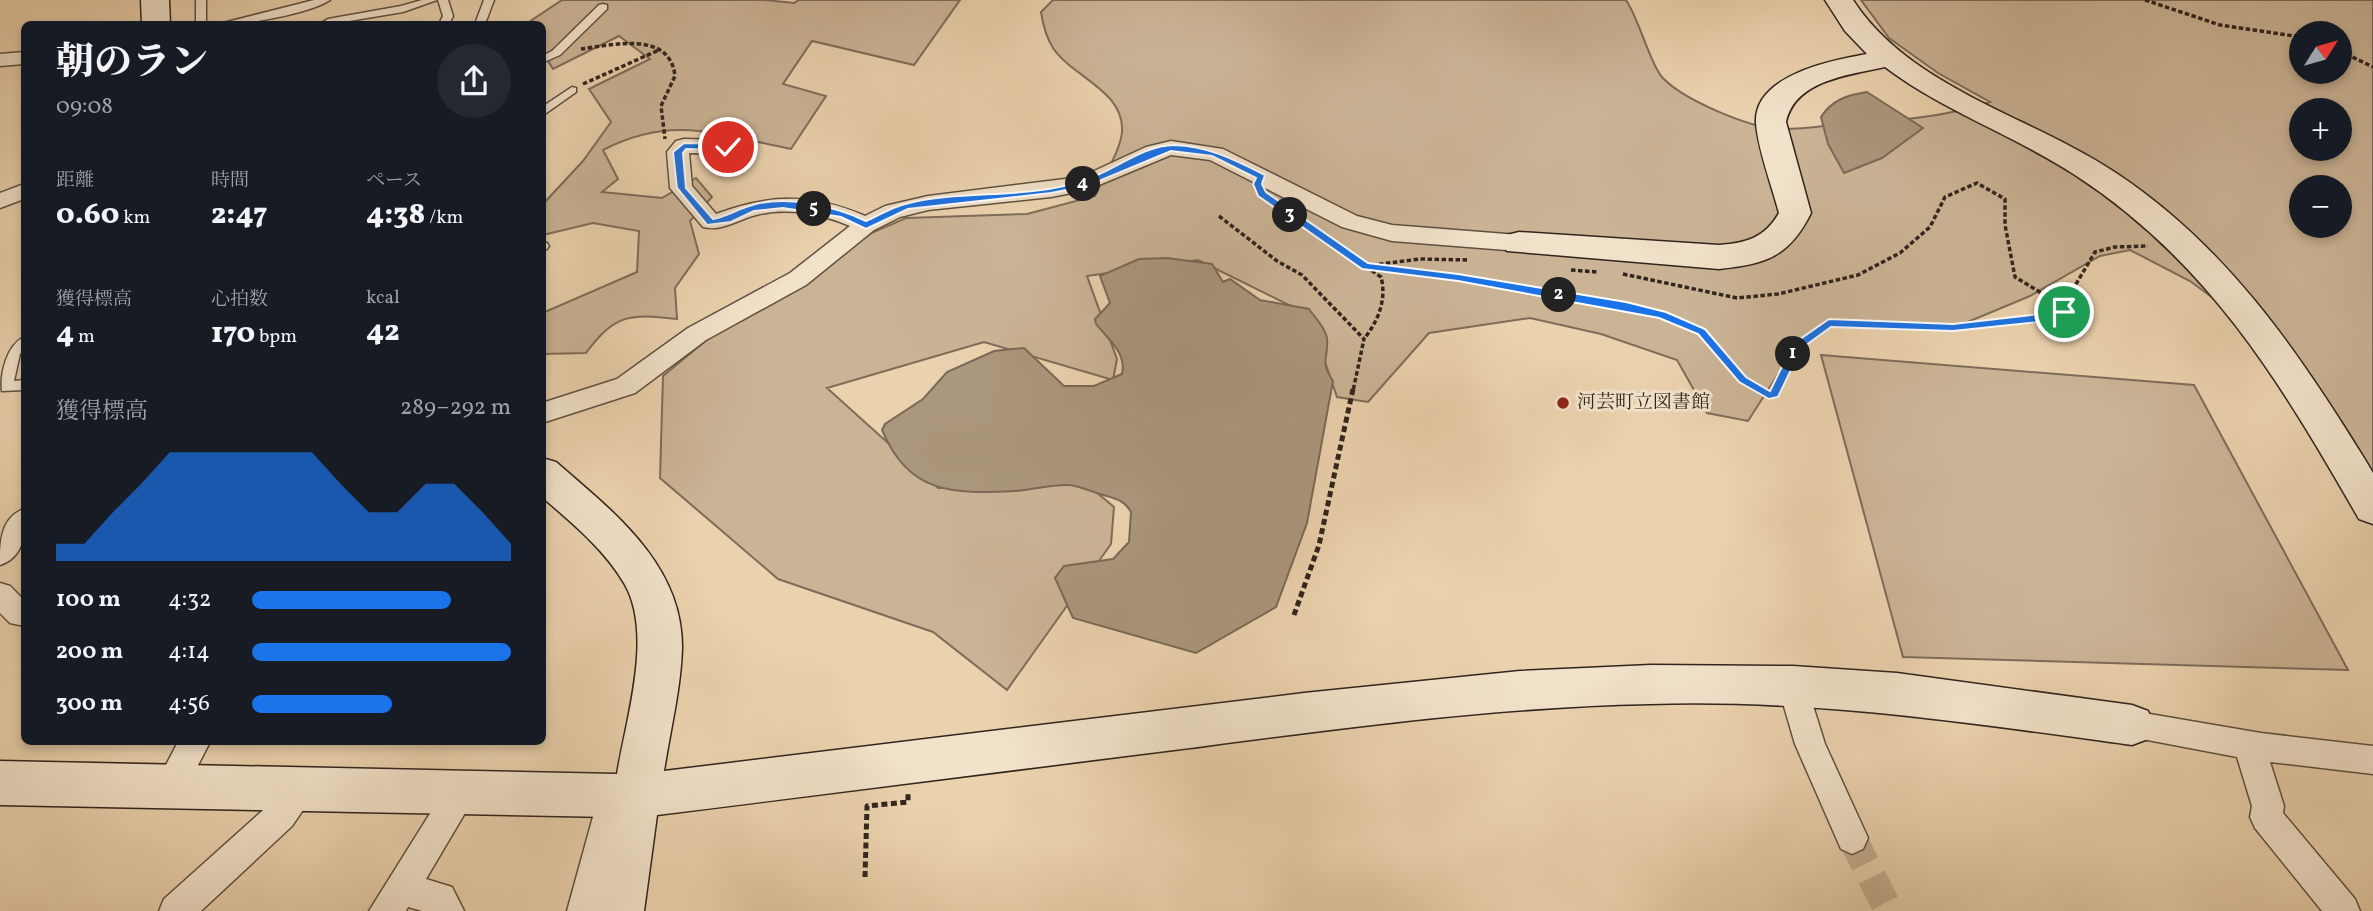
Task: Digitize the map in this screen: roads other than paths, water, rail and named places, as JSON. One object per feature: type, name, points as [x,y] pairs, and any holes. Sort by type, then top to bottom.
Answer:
[{"type":"street","points":[[155,0],[156,21]]},
{"type":"street","points":[[1839,0],[1863,34],[1892,57],[1930,83],[2087,168],[2184,242],[2214,271],[2277,352],[2373,508]]},
{"type":"street","points":[[546,412],[626,386],[697,334],[798,279],[866,225],[906,206],[1051,190],[1087,183],[1154,152],[1171,148],[1215,154],[1325,211],[1392,233],[1719,257],[1745,255],[1767,248],[1781,239],[1795,213],[1771,122],[1771,113],[1781,94],[1810,78],[1892,57]]},
{"type":"street","points":[[0,60],[21,58]]},
{"type":"street","points":[[728,147],[684,146],[680,150],[681,188],[711,222],[731,219],[752,208],[783,204],[843,214],[866,225]]},
{"type":"street","points":[[0,201],[21,192]]},
{"type":"street","points":[[546,477],[621,547],[641,575],[656,608],[660,648],[625,796],[609,903]]},
{"type":"street","points":[[0,554],[21,524]]},
{"type":"street","points":[[0,595],[21,614]]},
{"type":"street","points":[[0,783],[303,787],[625,796],[1304,713],[1520,691],[1651,684],[1793,685],[1897,693],[2132,724],[2249,745],[2373,761]]},
{"type":"street","points":[[1793,685],[1810,744],[1852,838]]},
{"type":"street","points":[[172,786],[193,745]]},
{"type":"street","points":[[2249,745],[2268,806],[2266,817],[2343,911]]},
{"type":"street","points":[[176,911],[281,815],[303,787]]},
{"type":"street","points":[[393,900],[462,791]]},
{"type":"street","points":[[393,900],[440,899],[447,911]]},
{"type":"lane","points":[[201,0],[201,21]]},
{"type":"lane","points":[[264,21],[324,0],[328,21]]},
{"type":"lane","points":[[339,21],[403,9],[432,0]]},
{"type":"lane","points":[[443,0],[448,16],[446,21]]},
{"type":"lane","points":[[481,21],[489,0]]},
{"type":"lane","points":[[546,58],[556,53],[603,7]]},
{"type":"lane","points":[[401,21],[403,9]]},
{"type":"lane","points":[[546,110],[572,90]]},
{"type":"lane","points":[[21,345],[15,352],[7,387],[21,385]]},
{"type":"tunnel","points":[[1852,838],[1889,911]]},
{"type":"place","name":"河芸町立図書館","points":[[1563,403]]}]
